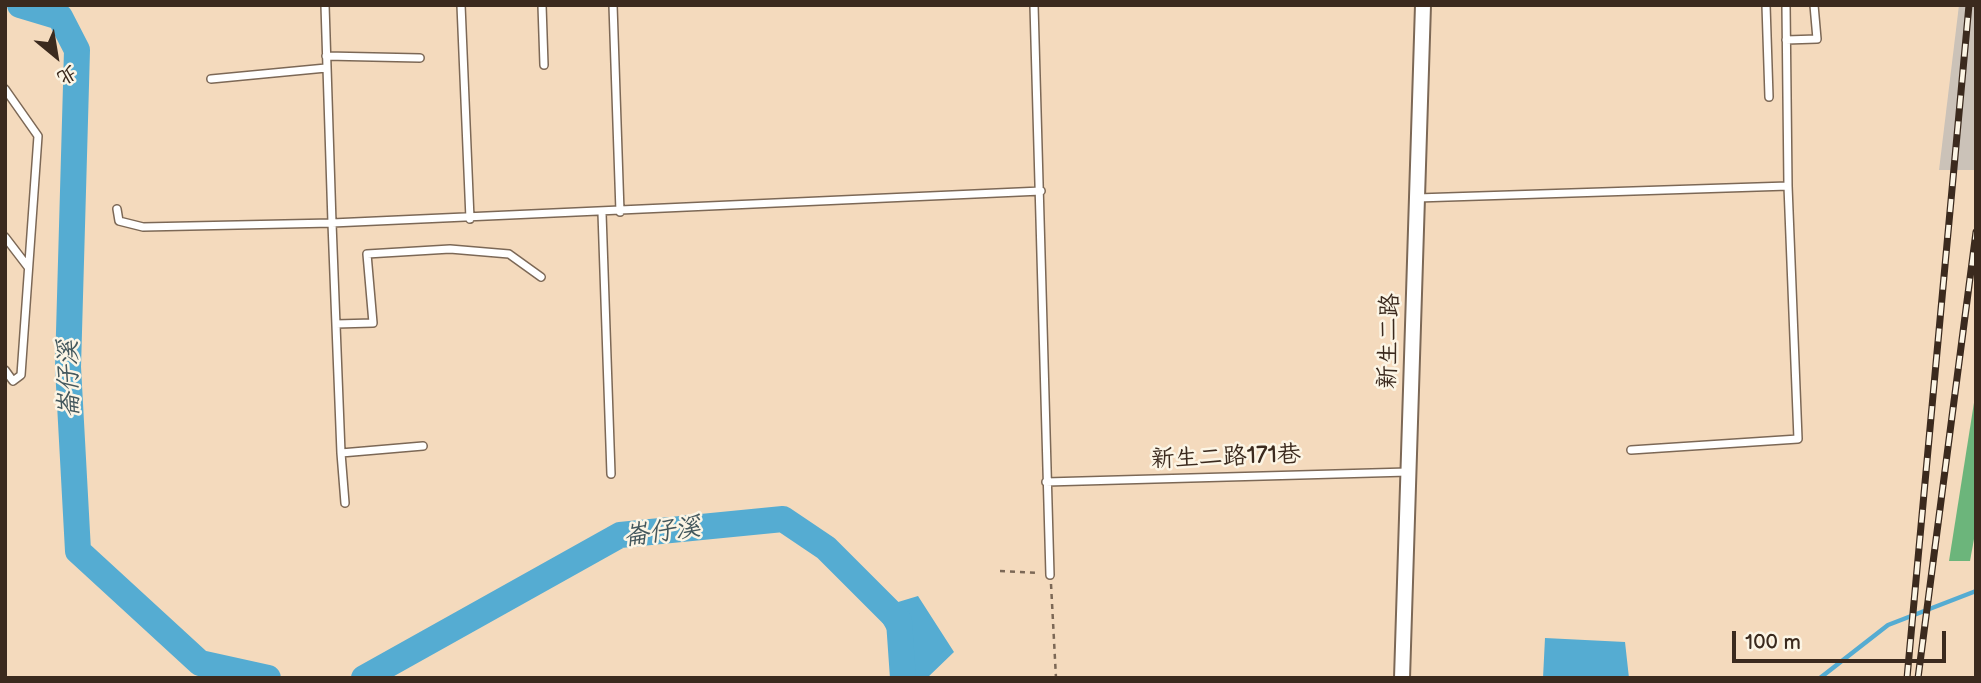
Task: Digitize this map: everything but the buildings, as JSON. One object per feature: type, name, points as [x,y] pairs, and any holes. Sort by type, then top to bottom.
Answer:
[{"type":"street","name":"新生二路","points":[[1402,678],[1423,5]]},
{"type":"lane","points":[[325,5],[335,324],[345,503]]},
{"type":"lane","points":[[461,5],[470,219]]},
{"type":"lane","points":[[542,5],[544,65]]},
{"type":"lane","points":[[613,5],[620,212]]},
{"type":"lane","points":[[1034,5],[1050,575]]},
{"type":"lane","points":[[1766,5],[1769,97]]},
{"type":"lane","points":[[1631,450],[1798,439],[1788,186],[1786,5]]},
{"type":"lane","points":[[1786,40],[1817,39],[1814,5]]},
{"type":"lane","points":[[326,56],[420,58]]},
{"type":"lane","points":[[211,79],[326,68]]},
{"type":"lane","points":[[5,89],[38,136],[21,375],[13,381],[5,370]]},
{"type":"lane","points":[[1418,198],[1788,186]]},
{"type":"lane","points":[[117,209],[119,221],[143,228],[470,219],[1041,191]]},
{"type":"lane","points":[[602,213],[611,474]]},
{"type":"lane","points":[[5,237],[28,268]]},
{"type":"lane","points":[[335,324],[373,323],[367,254],[450,249],[509,254],[541,277]]},
{"type":"lane","points":[[341,453],[423,446]]},
{"type":"lane","name":"新生二路171巷","points":[[1046,482],[1408,472]]},
{"type":"path","points":[[1000,571],[1050,575],[1056,678]]},
{"type":"shaded area","points":[[1959,5],[1976,5],[1976,170],[1939,170]]},
{"type":"green space","points":[[1976,390],[1976,528],[1970,561],[1949,561]]},
{"type":"water","points":[[918,596],[954,652],[927,678],[914,678],[875,609]]},
{"type":"water","points":[[1545,638],[1625,642],[1629,678],[1543,678]]},
{"type":"waterway","name":"崙仔溪","points":[[20,5],[60,17],[77,50],[68,367],[78,551],[200,663],[268,678]]},
{"type":"waterway","name":"崙仔溪","points":[[364,678],[620,535],[783,519],[826,548],[899,621],[903,678]]},
{"type":"waterway","points":[[1820,678],[1888,625],[1976,591]]},
{"type":"railway","points":[[1907,678],[1969,5]]},
{"type":"railway","points":[[1918,678],[1976,232]]}]
